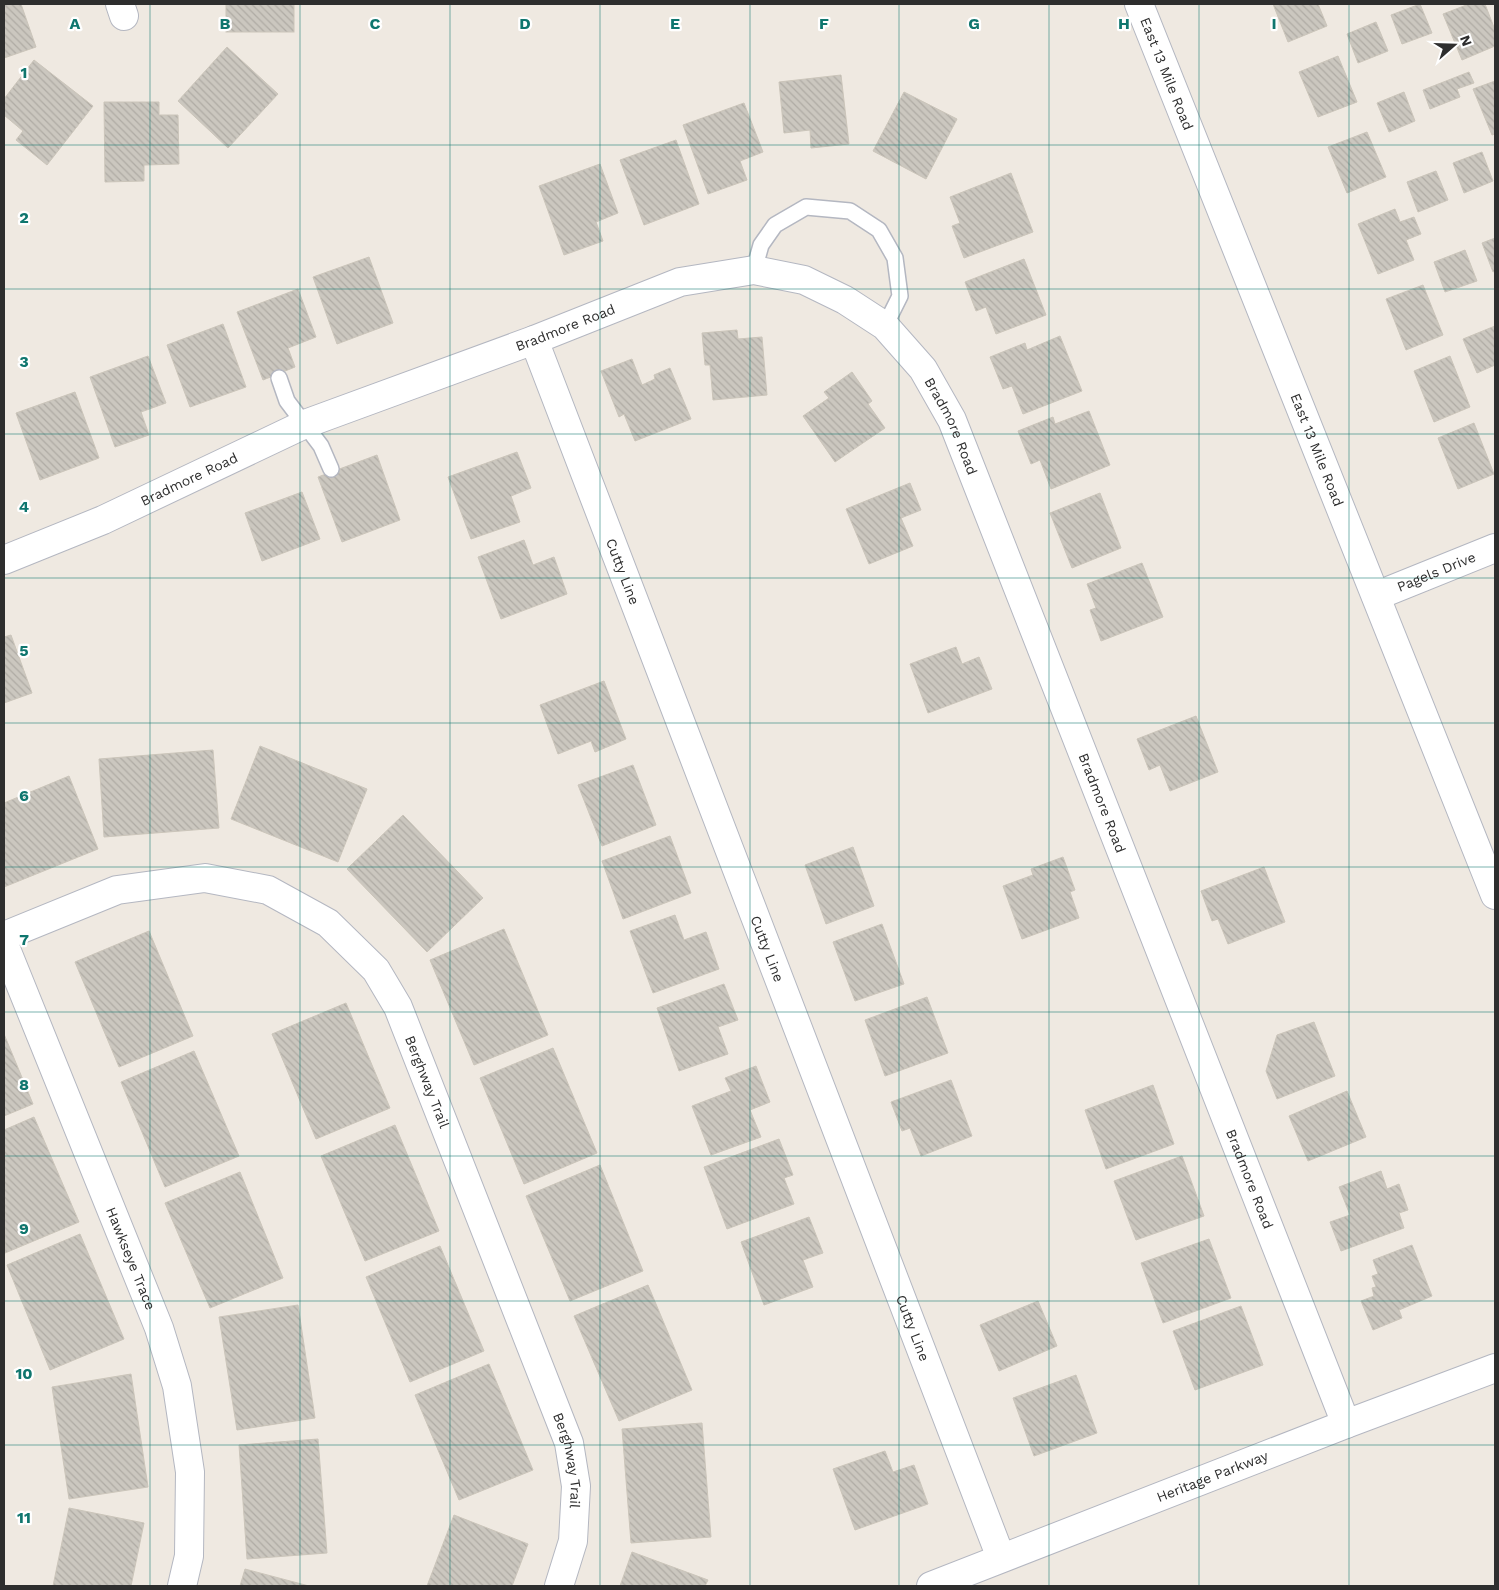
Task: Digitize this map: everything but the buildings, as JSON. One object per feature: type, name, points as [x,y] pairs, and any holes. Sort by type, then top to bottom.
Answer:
[{"type":"street","name":"East 13 Mile Road","points":[[1140,4],[1495,895]]},
{"type":"street","name":"Bradmore Road","points":[[4,560],[103,520],[304,424],[534,340],[680,282],[754,270],[804,280],[845,300],[885,326],[923,370],[952,420],[1346,1424]]},
{"type":"street","name":"Cutty Line","points":[[534,340],[1001,1558]]},
{"type":"street","name":"Pagels Drive","points":[[1376,596],[1495,548]]},
{"type":"street","name":"Berghway Trail","points":[[4,936],[117,890],[205,878],[268,890],[328,923],[376,970],[398,1007],[569,1443],[576,1486],[573,1541],[559,1586]]},
{"type":"street","name":"Hawkseye Trace","points":[[4,944],[159,1328],[177,1386],[190,1472],[188,1556],[182,1586]]},
{"type":"street","name":"Heritage Parkway","points":[[931,1586],[1495,1368]]},
{"type":"lane","points":[[754,270],[761,245],[775,225],[806,208],[850,211],[879,230],[895,258],[900,296],[885,326]]},
{"type":"lane","points":[[279,378],[287,401],[321,446],[331,469]]}]
